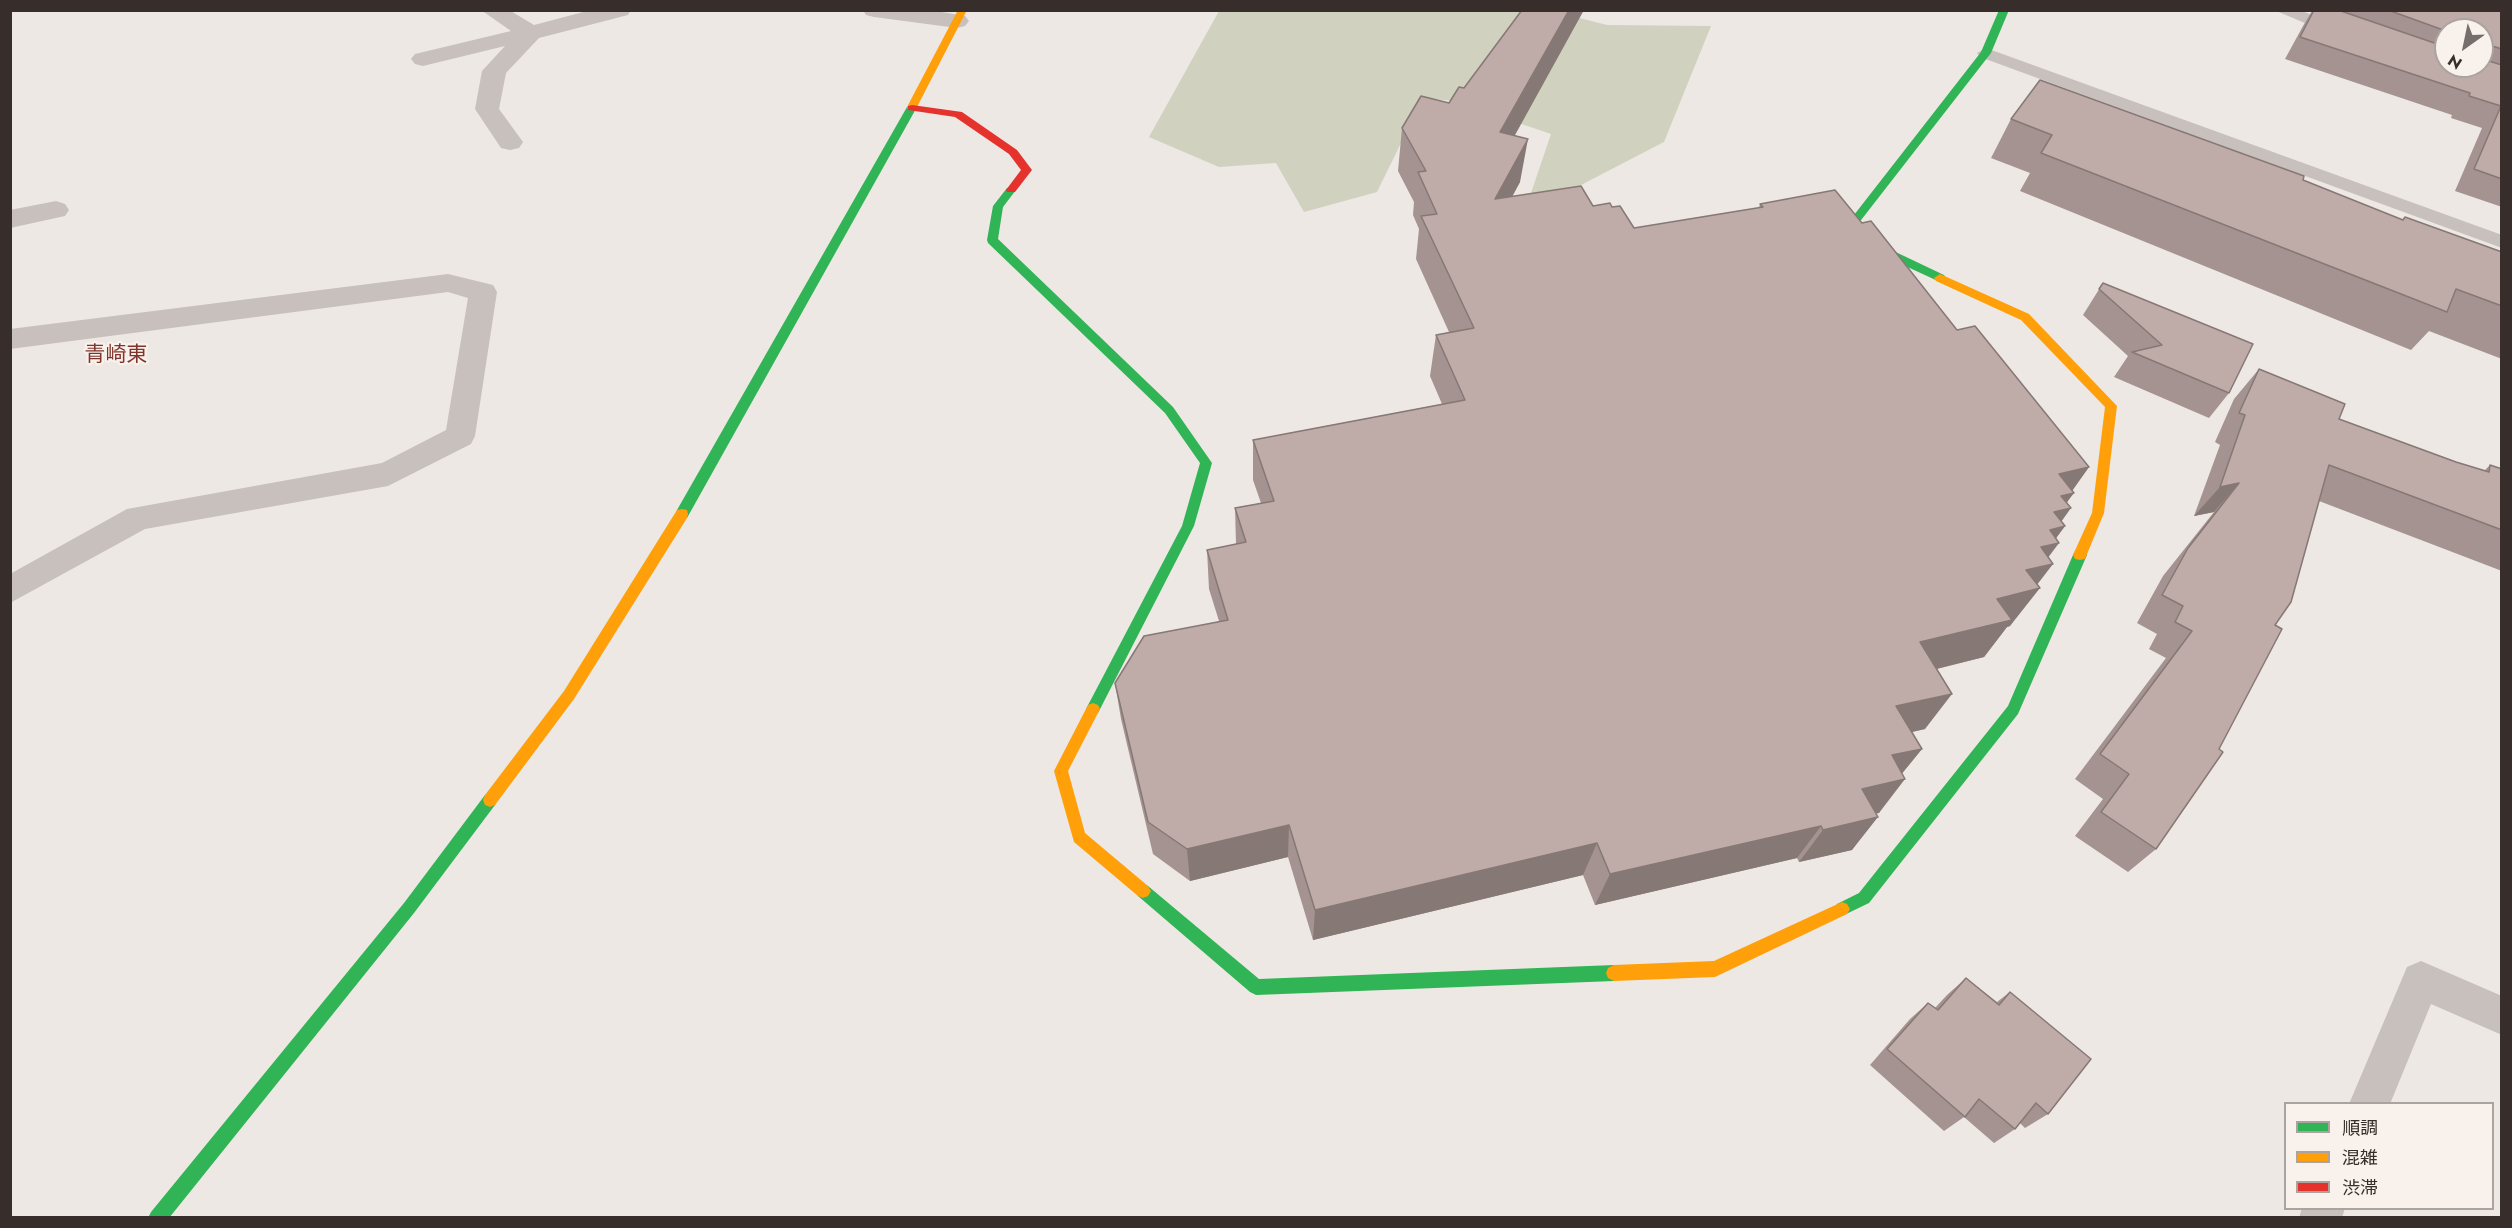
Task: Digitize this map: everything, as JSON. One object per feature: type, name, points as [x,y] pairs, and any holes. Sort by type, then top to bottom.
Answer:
[{"type":"street","points":[[492,10],[531,33]]},
{"type":"street","points":[[423,59],[620,10]]},
{"type":"street","points":[[157,1218],[409,908],[569,695],[672,532],[912,108],[960,16],[874,10]]},
{"type":"street","points":[[912,108],[957,114],[1013,152],[1027,170],[998,206],[992,240],[1169,410],[1206,463],[1188,526],[1060,771],[1079,837],[1256,987],[1715,969],[1864,898],[2013,710],[2098,513],[2111,406],[2025,318],[1879,249],[1852,224],[1986,53],[2004,10]]},
{"type":"street","points":[[510,142],[487,109],[494,71],[531,33]]},
{"type":"street","points":[[10,219],[56,210]]},
{"type":"street","points":[[10,339],[448,283],[483,292],[460,436],[388,474],[138,518],[10,590]]},
{"type":"street","points":[[2370,1102],[2421,980],[2502,1016]]},
{"type":"lane","points":[[2282,10],[2359,37]]},
{"type":"lane","points":[[1986,53],[2502,242]]},
{"type":"green space","points":[[1548,10],[1607,25],[1711,26],[1664,142],[1550,201],[1531,193],[1551,134],[1454,101],[1423,98],[1377,192],[1304,212],[1276,163],[1219,167],[1149,137],[1219,11]]},
{"type":"building","points":[[1522,10],[1569,10],[1500,132],[1528,139],[1495,199],[1581,186],[1593,206],[1610,203],[1612,207],[1620,206],[1634,228],[1763,207],[1760,204],[1835,190],[1862,223],[1871,221],[1957,330],[1975,326],[2089,467],[2059,474],[2074,493],[2061,496],[2071,508],[2054,512],[2065,526],[2050,530],[2059,543],[2041,547],[2053,564],[2026,570],[2040,588],[1997,599],[2012,620],[1920,642],[1952,694],[1896,706],[1922,749],[1892,755],[1905,779],[1862,789],[1878,817],[1823,830],[1821,826],[1610,874],[1597,843],[1315,910],[1289,825],[1187,849],[1148,822],[1115,683],[1144,636],[1228,620],[1207,550],[1246,542],[1235,508],[1274,501],[1253,440],[1465,400],[1436,335],[1474,328],[1421,216],[1437,214],[1418,172],[1426,171],[1402,128],[1421,96],[1449,103],[1459,87],[1464,88]]},
{"type":"building","points":[[2314,10],[2338,10],[2434,43],[2434,78],[2494,78],[2494,63],[2502,65],[2502,179],[2474,169],[2501,106],[2469,96],[2470,93],[2300,37]]},
{"type":"building","points":[[2388,10],[2502,10],[2502,49],[2494,47],[2494,18],[2434,18],[2434,27]]},
{"type":"building","points":[[2040,80],[2304,176],[2303,180],[2403,220],[2405,217],[2502,252],[2502,306],[2456,289],[2447,312],[2041,153],[2052,135],[2011,119]]},
{"type":"building","points":[[2103,283],[2253,344],[2229,393],[2132,352],[2162,345],[2099,289]]},
{"type":"building","points":[[2259,369],[2345,404],[2339,419],[2456,462],[2489,472],[2490,465],[2502,469],[2502,530],[2329,465],[2291,602],[2275,625],[2282,629],[2219,749],[2223,752],[2156,849],[2101,812],[2129,774],[2100,754],[2192,631],[2175,622],[2183,606],[2162,595],[2188,548],[2239,483],[2220,487],[2245,415],[2239,413]]},
{"type":"building","points":[[1966,978],[1999,1005],[2010,992],[2091,1059],[2048,1114],[2036,1103],[2015,1129],[1979,1099],[1965,1117],[1887,1049],[1928,1003],[1938,1010]]},
{"type":"traffic: fast","points":[[1940,278],[1879,249],[1852,224],[1986,53],[2004,10]]},
{"type":"traffic: fast","points":[[682,514],[912,107]]},
{"type":"traffic: fast","points":[[1011,190],[998,206],[992,240],[1169,410],[1206,463],[1188,526],[1093,709]]},
{"type":"traffic: fast","points":[[1842,909],[1864,898],[2013,710],[2080,555]]},
{"type":"traffic: fast","points":[[157,1218],[409,908],[490,800]]},
{"type":"traffic: fast","points":[[1143,891],[1256,987],[1614,973]]},
{"type":"traffic: slow","points":[[912,107],[963,10]]},
{"type":"traffic: slow","points":[[1940,278],[2025,317],[2111,406],[2098,513],[2080,555]]},
{"type":"traffic: slow","points":[[490,800],[569,695],[682,514]]},
{"type":"traffic: slow","points":[[1093,709],[1061,771],[1079,837],[1143,891]]},
{"type":"traffic: slow","points":[[1614,973],[1715,969],[1842,909]]},
{"type":"traffic: jam","points":[[912,108],[958,114],[1013,152],[1027,170],[1011,190]]},
{"type":"district","name":"青崎東","points":[[116,356]]}]
